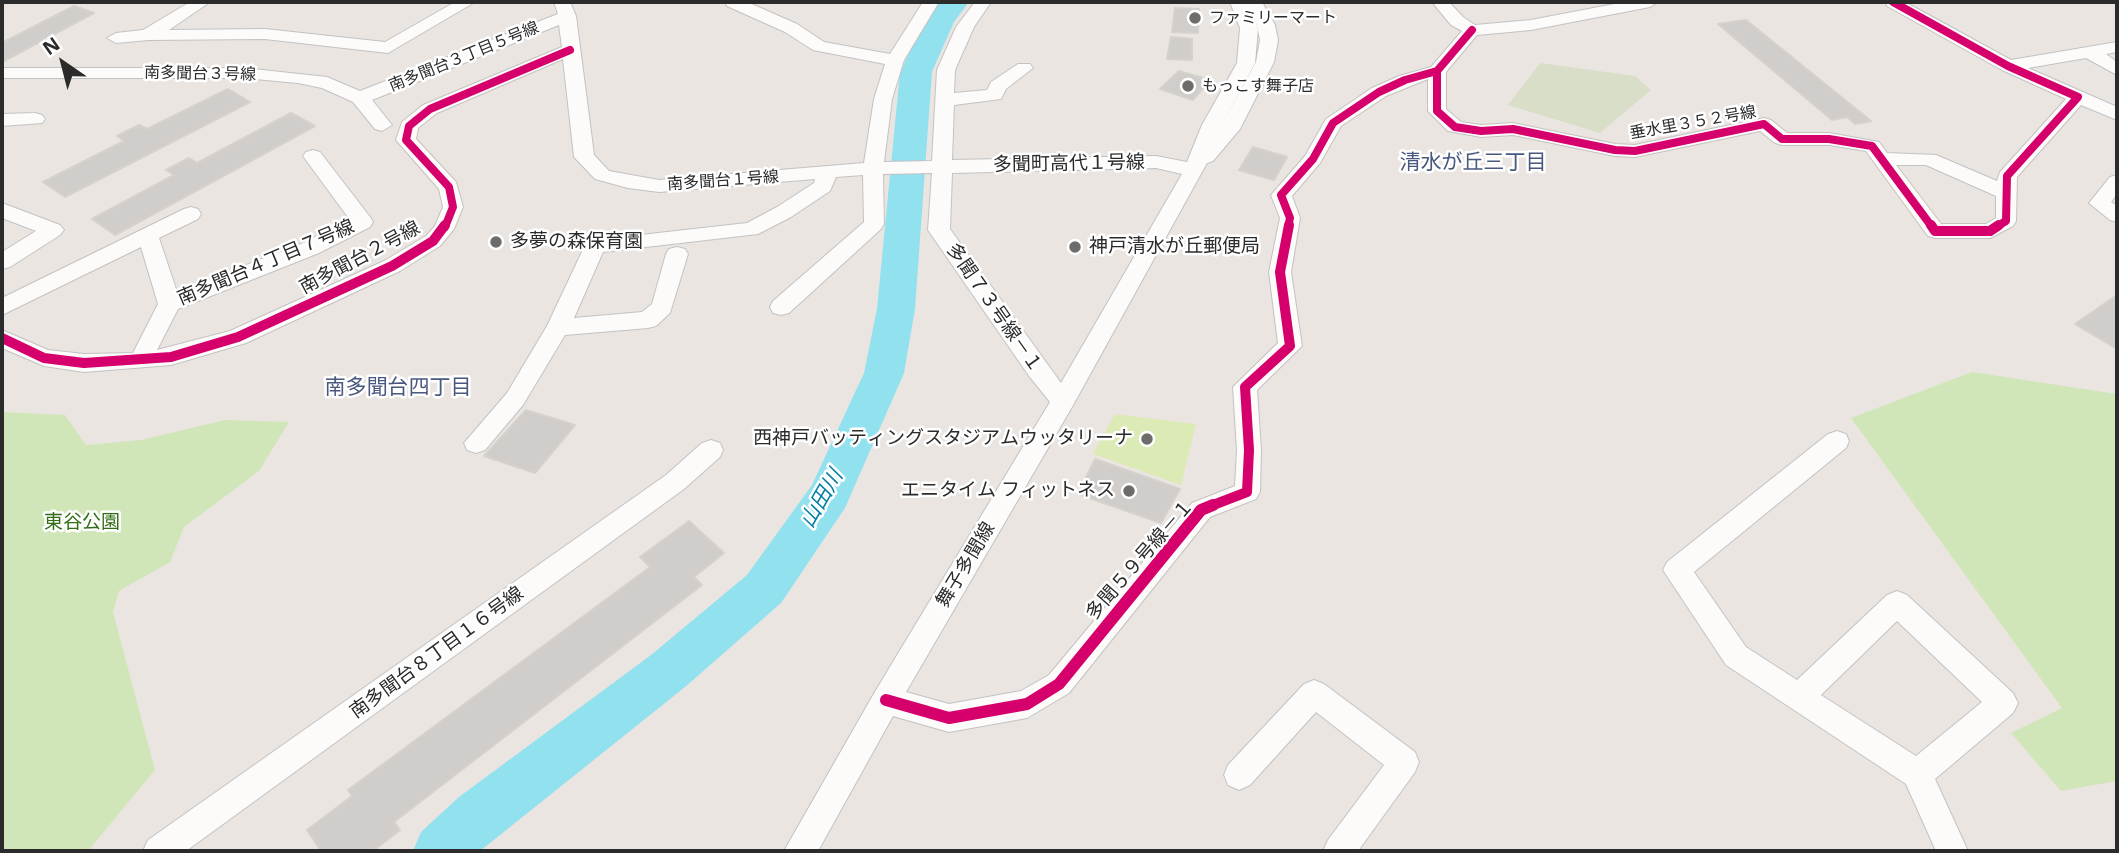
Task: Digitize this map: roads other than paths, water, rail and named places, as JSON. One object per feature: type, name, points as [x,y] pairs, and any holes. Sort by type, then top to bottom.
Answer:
[{"type":"street","points":[[148,35],[202,2]]},
{"type":"street","points":[[116,38],[148,35],[265,34],[388,48],[467,2]]},
{"type":"street","points":[[733,2],[791,28],[819,46],[895,60]]},
{"type":"street","points":[[781,307],[874,224],[873,168],[883,99],[895,60],[932,2]]},
{"type":"street","name":"多聞７３号線－１","points":[[983,2],[965,27],[946,70],[939,230],[1037,370],[1063,401]]},
{"type":"street","name":"舞子多聞線","points":[[800,851],[1063,401],[1194,170],[1212,125],[1246,63],[1249,27],[1238,2]]},
{"type":"street","name":"舞子多聞線","points":[[1194,170],[1230,129],[1265,62],[1269,40],[1254,2]]},
{"type":"street","points":[[1440,2],[1457,21],[1472,30],[1531,25],[1650,2]]},
{"type":"street","points":[[1893,2],[2008,66],[2117,114]]},
{"type":"street","name":"南多聞台１号線","points":[[564,9],[584,157],[602,175],[659,186],[873,168],[943,166]]},
{"type":"street","name":"南多聞台３丁目５号線","points":[[360,98],[564,9]]},
{"type":"street","points":[[1437,71],[1472,30]]},
{"type":"street","points":[[2008,66],[2117,47]]},
{"type":"street","name":"南多聞台２号線","points":[[2,338],[44,358],[84,363],[140,361],[171,356],[238,337],[392,266],[433,241],[444,229],[453,207],[449,187],[407,140],[409,126],[430,109],[570,50]]},
{"type":"street","points":[[2090,52],[2117,70]]},
{"type":"street","points":[[943,100],[994,95],[998,86],[1024,68]]},
{"type":"street","name":"垂水里３５２号線","points":[[1437,71],[1437,111],[1455,127],[1481,131],[1513,129],[1615,150],[1635,151],[1764,124],[1782,139],[1829,139],[1877,152]]},
{"type":"street","name":"多聞５９号線－１","points":[[886,700],[948,718],[1027,704],[1059,684],[1201,510],[1247,492],[1250,450],[1245,387],[1290,345],[1280,272],[1290,218],[1281,195],[1313,159],[1333,123],[1379,92],[1405,80],[1437,71]]},
{"type":"street","name":"南多聞台３号線","points":[[2,73],[244,73],[327,83],[360,98],[382,125]]},
{"type":"street","points":[[1877,152],[1935,231],[1990,231],[2006,221],[2007,176],[2078,97]]},
{"type":"street","points":[[2,120],[35,118]]},
{"type":"street","points":[[1877,152],[1929,159],[2006,193]]},
{"type":"street","name":"南多聞台４丁目７号線","points":[[169,304],[311,248],[363,222],[313,156]]},
{"type":"street","name":"多聞町高代１号線","points":[[943,166],[1156,162],[1194,170]]},
{"type":"street","points":[[476,443],[515,399],[558,327],[595,246],[751,229],[784,212],[823,186],[827,173]]},
{"type":"street","points":[[2117,181],[2099,203],[2117,215]]},
{"type":"street","points":[[2,210],[53,230],[2,262]]},
{"type":"street","points":[[2,307],[191,214]]},
{"type":"street","points":[[140,361],[169,304],[148,236]]},
{"type":"street","points":[[558,327],[648,320],[662,307],[677,254]]},
{"type":"street","points":[[1837,441],[1677,570],[1736,656],[1917,774],[1952,851]]},
{"type":"street","name":"南多聞台８丁目１６号線","points":[[159,851],[675,482],[711,450]]},
{"type":"street","points":[[1798,697],[1897,603],[2003,703],[1917,774]]},
{"type":"street","points":[[1239,775],[1314,693],[1404,762],[1339,851]]},
{"type":"waterway","name":"山田川","points":[[440,851],[478,816],[668,671],[764,589],[829,495],[884,373],[896,309],[916,72],[940,21],[954,2]]},
{"type":"place","name":"ファミリーマート","points":[[1195,18]]},
{"type":"place","name":"もっこす舞子店","points":[[1188,86]]},
{"type":"place","name":"多夢の森保育園","points":[[496,242]]},
{"type":"place","name":"神戸清水が丘郵便局","points":[[1075,247]]},
{"type":"place","name":"西神戸バッティングスタジアムウッタリーナ","points":[[1147,439]]},
{"type":"place","name":"エニタイム フィットネス","points":[[1129,491]]},
{"type":"district","name":"清水が丘三丁目","points":[[1473,163]]},
{"type":"district","name":"南多聞台四丁目","points":[[398,388]]},
{"type":"park label","name":"東谷公園","points":[[82,523]]}]
